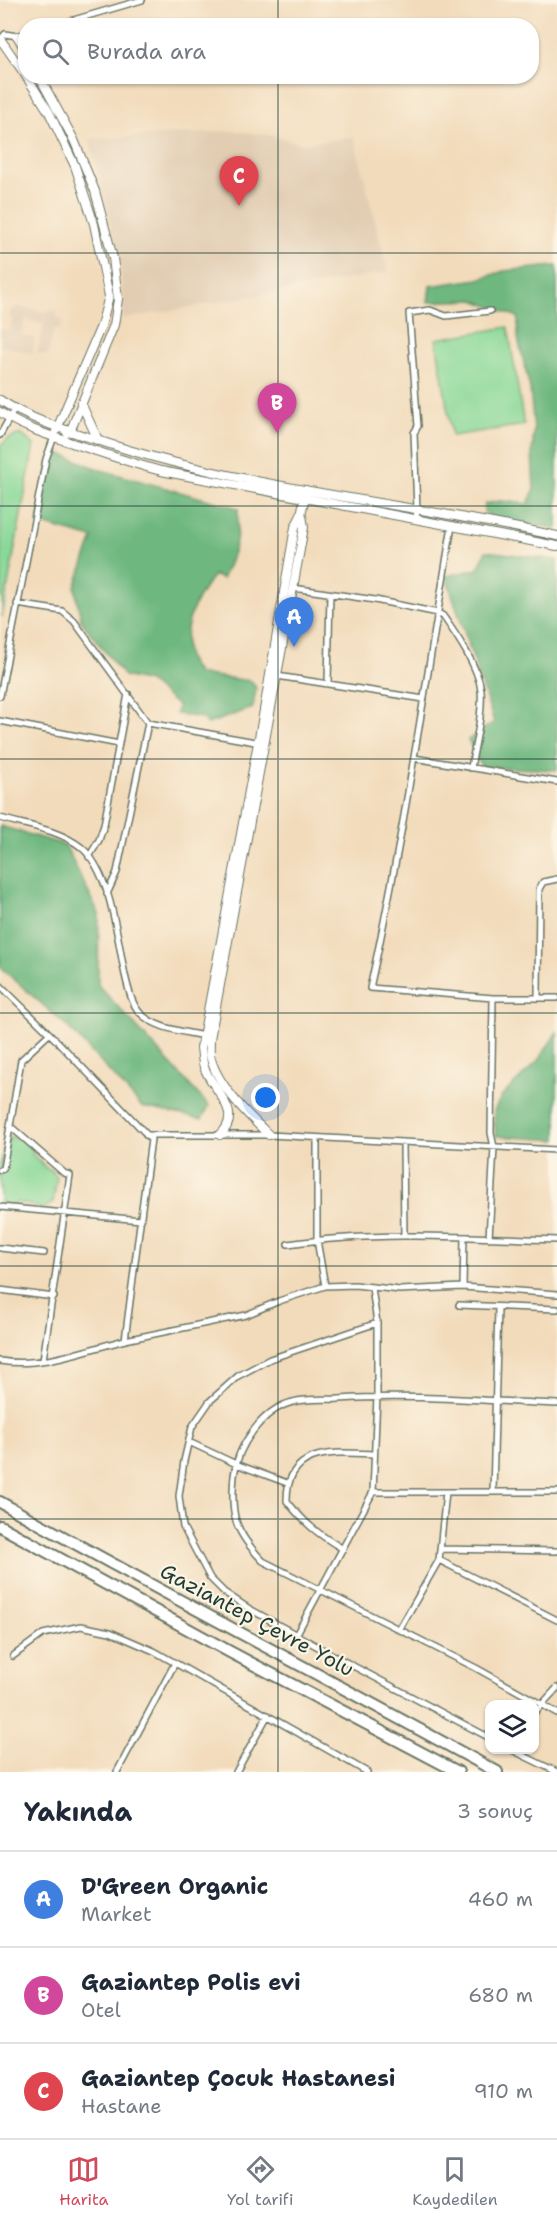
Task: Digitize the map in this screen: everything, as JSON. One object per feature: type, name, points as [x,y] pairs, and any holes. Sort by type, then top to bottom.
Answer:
[{"type":"highway","name":"Gaziantep Çevre Yolu","points":[[0,1502],[239,1633],[407,1721],[497,1772]]},
{"type":"highway","name":"Gaziantep Çevre Yolu","points":[[0,1526],[230,1652],[458,1772]]},
{"type":"street","points":[[80,18],[142,0]]},
{"type":"street","points":[[18,35],[5,34],[1,40],[18,64]]},
{"type":"street","points":[[0,694],[46,459],[101,326],[109,296],[94,224],[75,166],[49,112],[31,84]]},
{"type":"street","points":[[43,84],[74,140],[95,191],[113,258],[118,299],[114,325],[70,432]]},
{"type":"street","points":[[416,520],[414,433],[418,426],[409,313],[430,310],[446,316],[490,311]]},
{"type":"street","points":[[0,400],[14,410],[70,432],[181,466],[557,536]]},
{"type":"street","points":[[81,403],[99,440]]},
{"type":"street","points":[[0,435],[14,410]]},
{"type":"street","points":[[0,412],[10,419],[54,437],[161,471],[304,500],[557,546]]},
{"type":"street","points":[[54,437],[70,432]]},
{"type":"street","points":[[220,1135],[226,1129],[229,1121],[227,1105],[204,1066],[201,1048],[277,676],[304,527],[302,515],[306,490]]},
{"type":"street","points":[[269,1135],[246,1112],[217,1074],[210,1057],[210,1039],[262,743],[296,527],[302,515]]},
{"type":"street","points":[[452,526],[384,928],[370,988],[494,998],[557,998]]},
{"type":"street","points":[[293,588],[438,613],[443,616],[474,668],[479,681],[481,704],[471,768]]},
{"type":"street","points":[[328,683],[330,594]]},
{"type":"street","points":[[17,603],[62,612],[74,621],[148,723],[262,743]]},
{"type":"street","points":[[277,676],[424,699]]},
{"type":"street","points":[[89,857],[104,825],[128,694]]},
{"type":"street","points":[[0,721],[118,744]]},
{"type":"street","points":[[107,894],[117,872],[148,723]]},
{"type":"street","points":[[414,758],[557,782]]},
{"type":"street","points":[[0,818],[63,836],[82,849],[98,868],[107,894],[129,994],[139,1012],[154,1023],[204,1036]]},
{"type":"street","points":[[538,998],[539,889],[543,882],[557,879]]},
{"type":"street","points":[[0,985],[150,1139],[125,1340]]},
{"type":"street","points":[[489,1238],[494,1147],[491,1133],[494,998]]},
{"type":"street","points":[[0,1170],[3,1169],[21,1060],[50,1034]]},
{"type":"street","points":[[10,1126],[64,1173],[70,1175],[43,1360]]},
{"type":"street","points":[[146,1135],[269,1135],[557,1150]]},
{"type":"street","points":[[317,1138],[317,1240],[325,1286]]},
{"type":"street","points":[[403,1142],[404,1236]]},
{"type":"street","points":[[0,1207],[141,1220]]},
{"type":"street","points":[[288,1244],[317,1240],[404,1236],[557,1240]]},
{"type":"street","points":[[463,1287],[464,1237]]},
{"type":"street","points":[[0,1248],[44,1253]]},
{"type":"street","points":[[0,1361],[16,1364],[43,1360],[246,1315],[325,1286],[355,1285],[400,1290],[463,1287],[557,1294]]},
{"type":"street","points":[[296,1635],[373,1492],[377,1323],[372,1288]]},
{"type":"street","points":[[0,1290],[54,1297]]},
{"type":"street","points":[[459,1305],[557,1309]]},
{"type":"street","points":[[493,1492],[498,1308]]},
{"type":"street","points":[[377,1323],[270,1359],[238,1376],[210,1401],[192,1427],[179,1496],[183,1527],[210,1578],[224,1592],[296,1635],[485,1736]]},
{"type":"street","points":[[557,1404],[377,1396],[293,1402],[270,1414],[253,1431],[240,1449],[232,1503],[237,1529],[263,1561],[557,1713]]},
{"type":"street","points":[[189,1442],[236,1464],[287,1483]]},
{"type":"street","points":[[343,1549],[314,1532],[297,1514],[286,1501],[287,1483],[295,1469],[312,1457],[338,1452],[374,1454]]},
{"type":"street","points":[[373,1492],[557,1492]]},
{"type":"street","points":[[399,1630],[439,1560],[446,1492]]},
{"type":"street","points":[[440,1549],[557,1551]]},
{"type":"street","points":[[439,1560],[557,1620]]},
{"type":"street","points":[[13,1656],[43,1634],[81,1626],[110,1632],[154,1651],[362,1771]]},
{"type":"street","points":[[117,1772],[175,1663]]},
{"type":"street","points":[[539,1707],[557,1688]]},
{"type":"street","points":[[236,1772],[268,1715]]},
{"type":"street","points":[[522,1754],[557,1772]]},
{"type":"shaded area","points":[[233,131],[270,135],[302,144],[354,137],[388,272],[123,319],[121,269],[90,139]]},
{"type":"shaded area","points":[[16,306],[47,313],[48,310],[58,312],[57,318],[63,319],[60,330],[54,329],[48,355],[37,353],[44,324],[25,320],[21,335],[35,338],[32,353],[2,346],[0,349],[0,329],[10,331],[13,317],[9,316],[11,309],[15,310]]},
{"type":"green space","points":[[557,266],[557,529],[491,517],[484,511],[485,504],[500,501],[528,504],[534,490],[532,453],[534,430],[530,388],[518,338],[518,317],[474,300],[428,302],[430,286],[479,279],[504,271]]},
{"type":"green space","points":[[508,327],[524,425],[452,436],[436,339]]},
{"type":"green space","points":[[21,434],[34,445],[2,617],[0,446],[9,438]]},
{"type":"green space","points":[[56,452],[101,470],[238,508],[237,536],[233,552],[222,579],[214,575],[201,593],[191,613],[186,647],[188,658],[198,674],[251,681],[256,688],[253,708],[207,724],[202,718],[176,714],[178,706],[149,682],[124,676],[81,621],[75,587],[93,538],[38,523],[47,476]]},
{"type":"green space","points":[[486,551],[557,560],[557,770],[482,767],[468,740],[494,722],[446,576],[478,569]]},
{"type":"green space","points":[[0,826],[65,845],[99,914],[98,985],[209,1106],[202,1119],[142,1107],[69,1028],[0,967]]},
{"type":"green space","points":[[557,1032],[557,1140],[496,1136],[494,1111],[501,1097],[538,1061]]},
{"type":"green space","points":[[9,1137],[19,1138],[33,1150],[32,1154],[47,1169],[51,1169],[57,1177],[53,1202],[44,1209],[17,1202],[14,1205],[0,1203],[0,1165]]},
{"type":"place","name":"Gaziantep Çocuk Hastanesi","points":[[239,206]]},
{"type":"place","name":"Gaziantep Polis evi","points":[[277,433]]},
{"type":"place","name":"D'Green Organic","points":[[294,647]]}]
